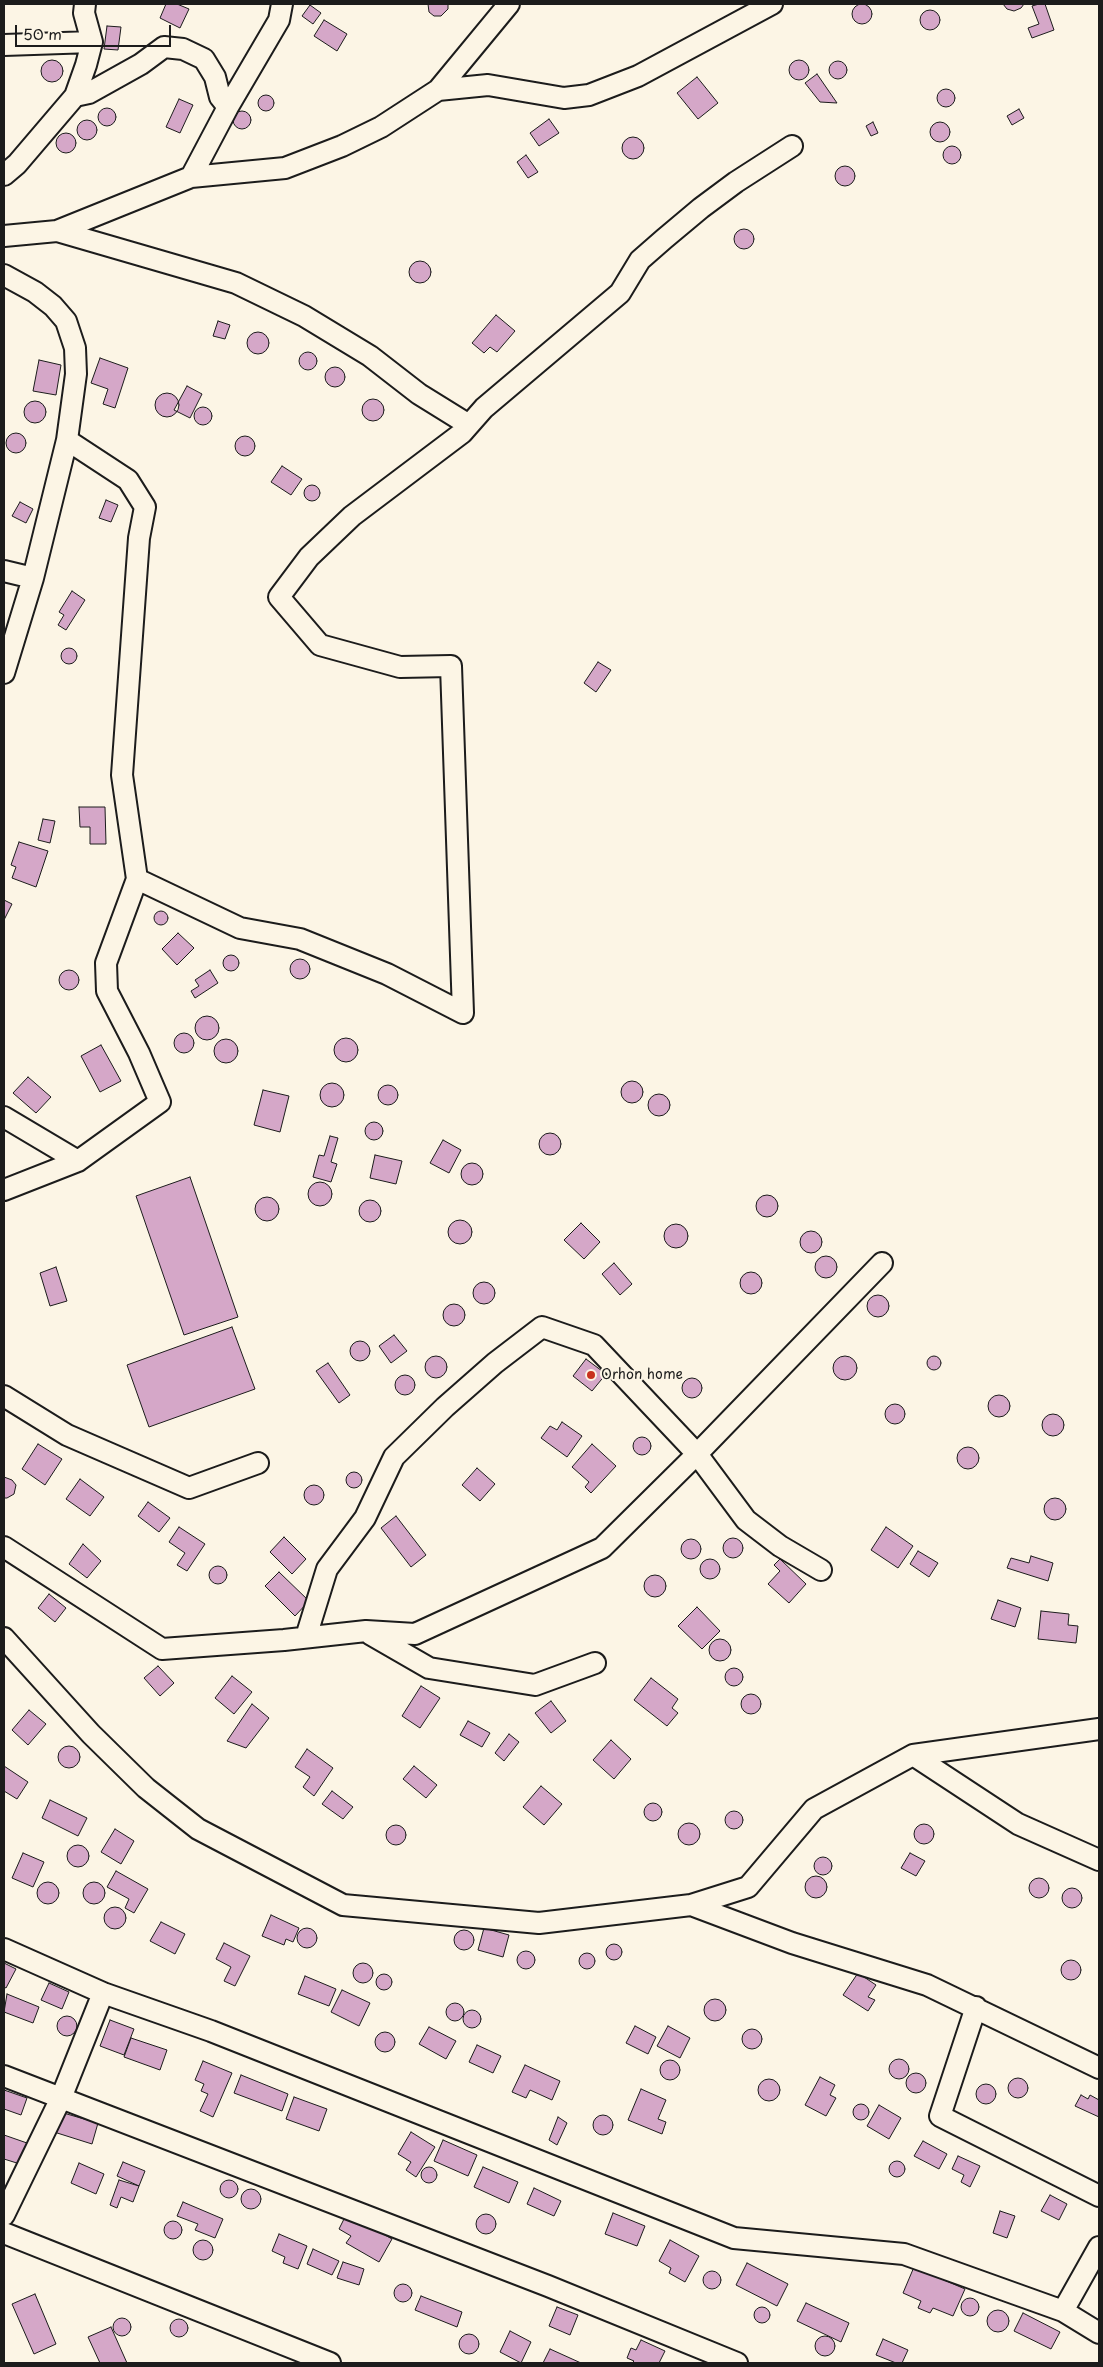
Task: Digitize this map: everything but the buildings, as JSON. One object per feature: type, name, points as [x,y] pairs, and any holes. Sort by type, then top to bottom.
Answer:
[{"type":"street","points":[[4,175],[17,164],[75,96],[92,42],[84,13],[85,4]]},
{"type":"street","points":[[191,178],[228,107],[279,20],[282,4]]},
{"type":"street","points":[[4,236],[57,231],[191,178],[285,168],[342,146],[381,127],[438,90],[509,4]]},
{"type":"street","points":[[438,90],[488,85],[564,98],[589,95],[638,76],[772,4]]},
{"type":"street","points":[[4,45],[92,42]]},
{"type":"street","points":[[75,96],[89,93],[141,64],[164,47],[183,49],[204,59],[215,77],[220,97],[228,107]]},
{"type":"street","points":[[137,879],[240,928],[300,939],[378,970],[463,1012],[451,666],[400,667],[320,646],[279,597],[309,557],[352,516],[469,425],[484,408],[620,293],[640,260],[736,182],[792,146]]},
{"type":"street","points":[[57,231],[236,283],[304,316],[370,356],[419,394],[469,425]]},
{"type":"street","points":[[4,275],[47,301],[66,321],[75,348],[76,374],[67,440],[32,578],[4,673]]},
{"type":"street","points":[[4,1190],[78,1161],[160,1102],[139,1053],[107,991],[106,962],[137,879],[122,775],[139,538],[144,507],[128,480],[67,440]]},
{"type":"street","points":[[4,571],[32,578]]},
{"type":"street","points":[[4,1118],[78,1161]]},
{"type":"street","points":[[4,1547],[162,1649],[366,1631],[415,1634],[602,1548],[697,1454],[882,1263]]},
{"type":"street","points":[[306,1637],[326,1569],[365,1518],[394,1457],[495,1363],[542,1327],[594,1345],[697,1454],[746,1520],[780,1546],[821,1570]]},
{"type":"street","points":[[4,1396],[67,1435],[189,1488],[258,1463]]},
{"type":"street","points":[[366,1631],[429,1668],[535,1684],[595,1663]]},
{"type":"street","points":[[4,1638],[91,1734],[146,1788],[198,1828],[343,1905],[539,1924],[691,1905],[748,1887],[814,1809],[914,1755],[1099,1729]]},
{"type":"street","points":[[914,1755],[1018,1824],[1099,1860]]},
{"type":"street","points":[[691,1905],[792,1943],[927,1985],[1099,2068]]},
{"type":"street","points":[[4,1949],[103,1993],[211,2031],[734,2238],[904,2254],[1063,2311],[1099,2332]]},
{"type":"street","points":[[4,2215],[61,2098],[103,1993]]},
{"type":"street","points":[[976,2007],[940,2116],[1099,2196]]},
{"type":"street","points":[[4,2076],[548,2286],[737,2363]]},
{"type":"street","points":[[4,2233],[330,2363]]},
{"type":"street","points":[[1063,2311],[1099,2247]]},
{"type":"place","name":"Orhon home","points":[[591,1375]]}]
